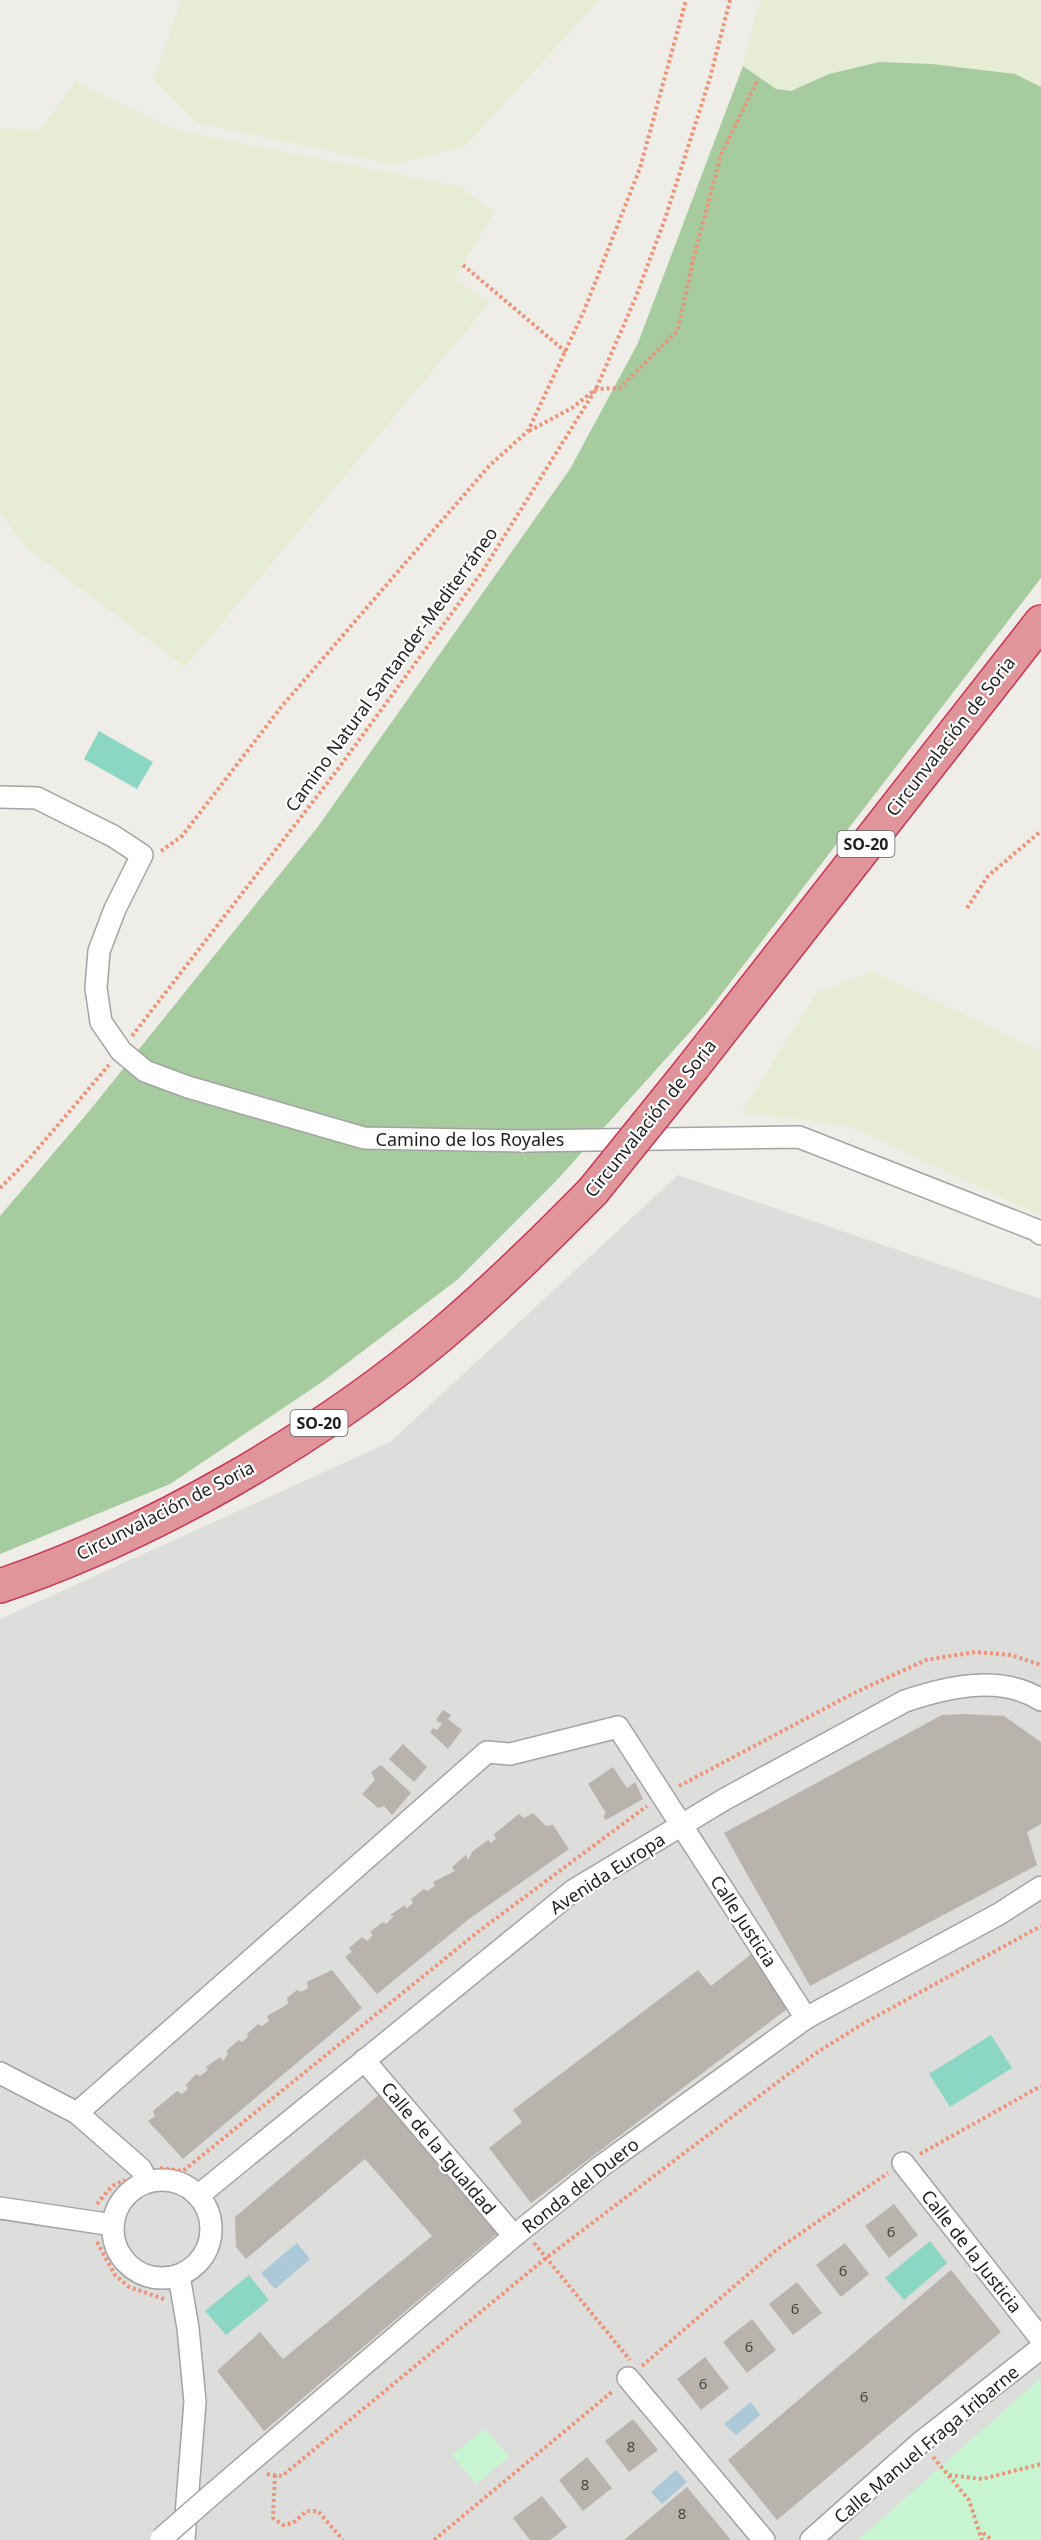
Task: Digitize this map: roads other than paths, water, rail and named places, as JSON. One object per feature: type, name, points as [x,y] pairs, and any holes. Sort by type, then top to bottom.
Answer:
[{"type":"highway","name":"Circunvalación de Soria","points":[[0,1586],[116,1540],[224,1484],[378,1384],[440,1336],[520,1264],[593,1191],[693,1067],[1041,622]]},
{"type":"street","name":"Camino de los Royales","points":[[0,797],[37,798],[113,836],[142,855],[115,909],[98,960],[96,988],[101,1022],[121,1051],[145,1071],[364,1138],[525,1141],[799,1137],[1036,1230],[1041,1234]]},
{"type":"street","name":"Avenida Europa","points":[[199,2195],[574,1890],[681,1824],[905,1701],[961,1685],[1010,1689],[1041,1700]]},
{"type":"street","name":"Calle Justicia","points":[[77,2113],[487,1752],[510,1754],[618,1727],[806,2018]]},
{"type":"street","name":"Ronda del Duero","points":[[160,2539],[518,2232],[600,2167],[806,2018],[999,1914],[1041,1887]]},
{"type":"street","name":"Calle de la Igualdad","points":[[369,2056],[518,2232]]},
{"type":"street","points":[[0,2073],[32,2087],[77,2113],[141,2169],[147,2182]]},
{"type":"street","name":"Calle de la Justicia","points":[[903,2163],[1041,2339]]},
{"type":"street","points":[[174,2181],[199,2195],[212,2223],[211,2240],[205,2255],[195,2267],[179,2276],[165,2279],[148,2277],[133,2269],[121,2257],[114,2241],[113,2224],[116,2211],[134,2188],[147,2182],[174,2181]]},
{"type":"street","points":[[0,2208],[113,2224]]},
{"type":"street","points":[[179,2276],[188,2328],[195,2402],[184,2540]]},
{"type":"street","name":"Calle Manuel Fraga Iribarne","points":[[811,2540],[920,2443],[1041,2348]]},
{"type":"street","points":[[633,2374],[764,2540]]},
{"type":"water","points":[[297,2243],[310,2259],[275,2289],[261,2273]]},
{"type":"water","points":[[751,2402],[760,2415],[736,2435],[724,2424]]},
{"type":"water","points":[[676,2470],[687,2482],[662,2504],[651,2492]]}]
